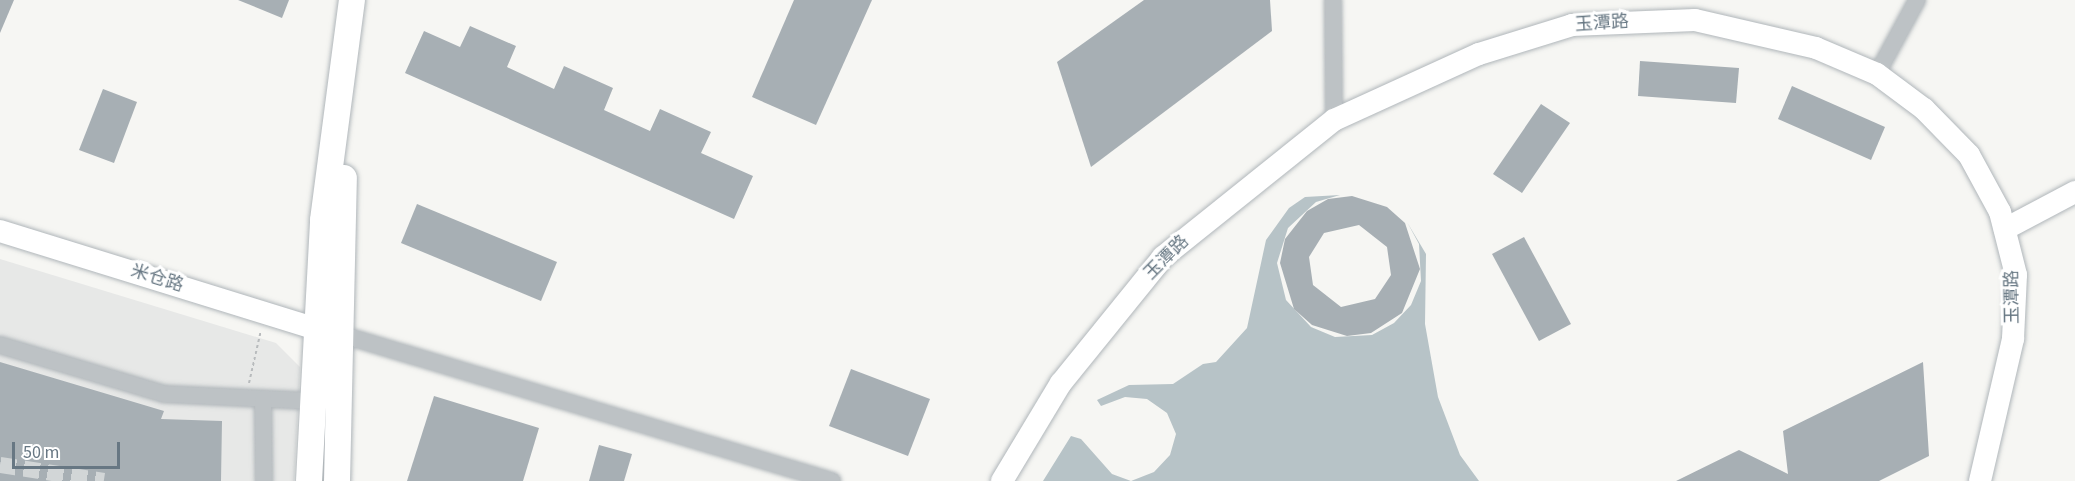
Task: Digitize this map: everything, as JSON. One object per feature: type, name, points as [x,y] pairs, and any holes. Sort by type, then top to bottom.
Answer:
[{"type":"main road","points":[[309,481],[313,328],[341,48],[352,0]]},
{"type":"main road","points":[[338,481],[341,209],[356,50],[367,0]]},
{"type":"street","points":[[1333,0],[1334,120]]},
{"type":"street","points":[[1877,74],[1917,0]]},
{"type":"street","name":"玉潭路","points":[[1002,481],[1061,383],[1163,257],[1334,120],[1479,54],[1572,25],[1695,20],[1816,48],[1877,74],[1924,109],[1969,155],[2005,229],[2016,275],[2013,339],[1980,481]]},
{"type":"street","points":[[2005,229],[2075,192]]},
{"type":"street","name":"米仓路","points":[[0,231],[313,328]]},
{"type":"street","points":[[313,328],[341,334],[832,481]]},
{"type":"street","points":[[0,345],[164,394],[311,401]]},
{"type":"street","points":[[263,399],[264,481]]},
{"type":"path","points":[[246,398],[265,313]]},
{"type":"shaded area","points":[[1340,195],[1316,202],[1288,228],[1277,263],[1286,300],[1311,327],[1335,337],[1372,335],[1394,323],[1411,305],[1421,281],[1419,244],[1407,222],[1426,254],[1425,324],[1438,397],[1460,455],[1479,481],[1131,481],[1154,472],[1170,455],[1176,434],[1167,413],[1147,399],[1125,397],[1101,406],[1097,400],[1129,385],[1173,384],[1203,364],[1216,362],[1247,328],[1266,240],[1289,208],[1305,197]]},
{"type":"shaded area","points":[[0,259],[276,343],[300,367],[294,481],[0,481]]},
{"type":"shaded area","points":[[1071,436],[1081,439],[1112,474],[1131,481],[1043,481]]},
{"type":"building","points":[[0,0],[14,0],[0,33]]},
{"type":"building","points":[[238,0],[289,0],[282,18]]},
{"type":"building","points":[[794,0],[872,0],[816,125],[752,97]]},
{"type":"building","points":[[1144,0],[1270,0],[1272,31],[1091,167],[1057,62]]},
{"type":"building","points":[[470,26],[516,46],[507,67],[554,89],[564,66],[613,88],[604,110],[650,131],[660,109],[711,132],[701,153],[753,176],[734,219],[405,73],[424,31],[460,47]]},
{"type":"building","points":[[1640,61],[1739,68],[1736,103],[1638,96]]},
{"type":"building","points":[[1792,86],[1885,127],[1871,160],[1778,119]]},
{"type":"building","points":[[103,89],[137,102],[114,163],[79,150]]},
{"type":"building","points":[[1541,104],[1570,123],[1522,193],[1493,174]]},
{"type":"building","points":[[1352,196],[1387,207],[1405,223],[1420,269],[1402,313],[1371,333],[1347,336],[1312,325],[1294,309],[1280,263],[1285,239],[1307,211],[1328,199]],"holes":[[[1359,225],[1387,247],[1391,275],[1375,299],[1341,307],[1313,285],[1309,257],[1324,233]]]},
{"type":"building","points":[[417,204],[557,262],[541,301],[401,243]]},
{"type":"building","points":[[1524,237],[1571,324],[1539,341],[1492,254]]},
{"type":"building","points":[[0,362],[164,411],[161,419],[222,421],[221,481],[0,481]]},
{"type":"building","points":[[1923,362],[1929,456],[1879,481],[1676,481],[1739,450],[1788,474],[1783,431]]},
{"type":"building","points":[[851,369],[930,399],[908,456],[829,426]]},
{"type":"building","points":[[434,396],[539,428],[523,481],[407,481]]},
{"type":"building","points":[[599,445],[632,454],[624,481],[589,481]]},
{"type":"tunnel","points":[[0,465],[104,481]]}]
